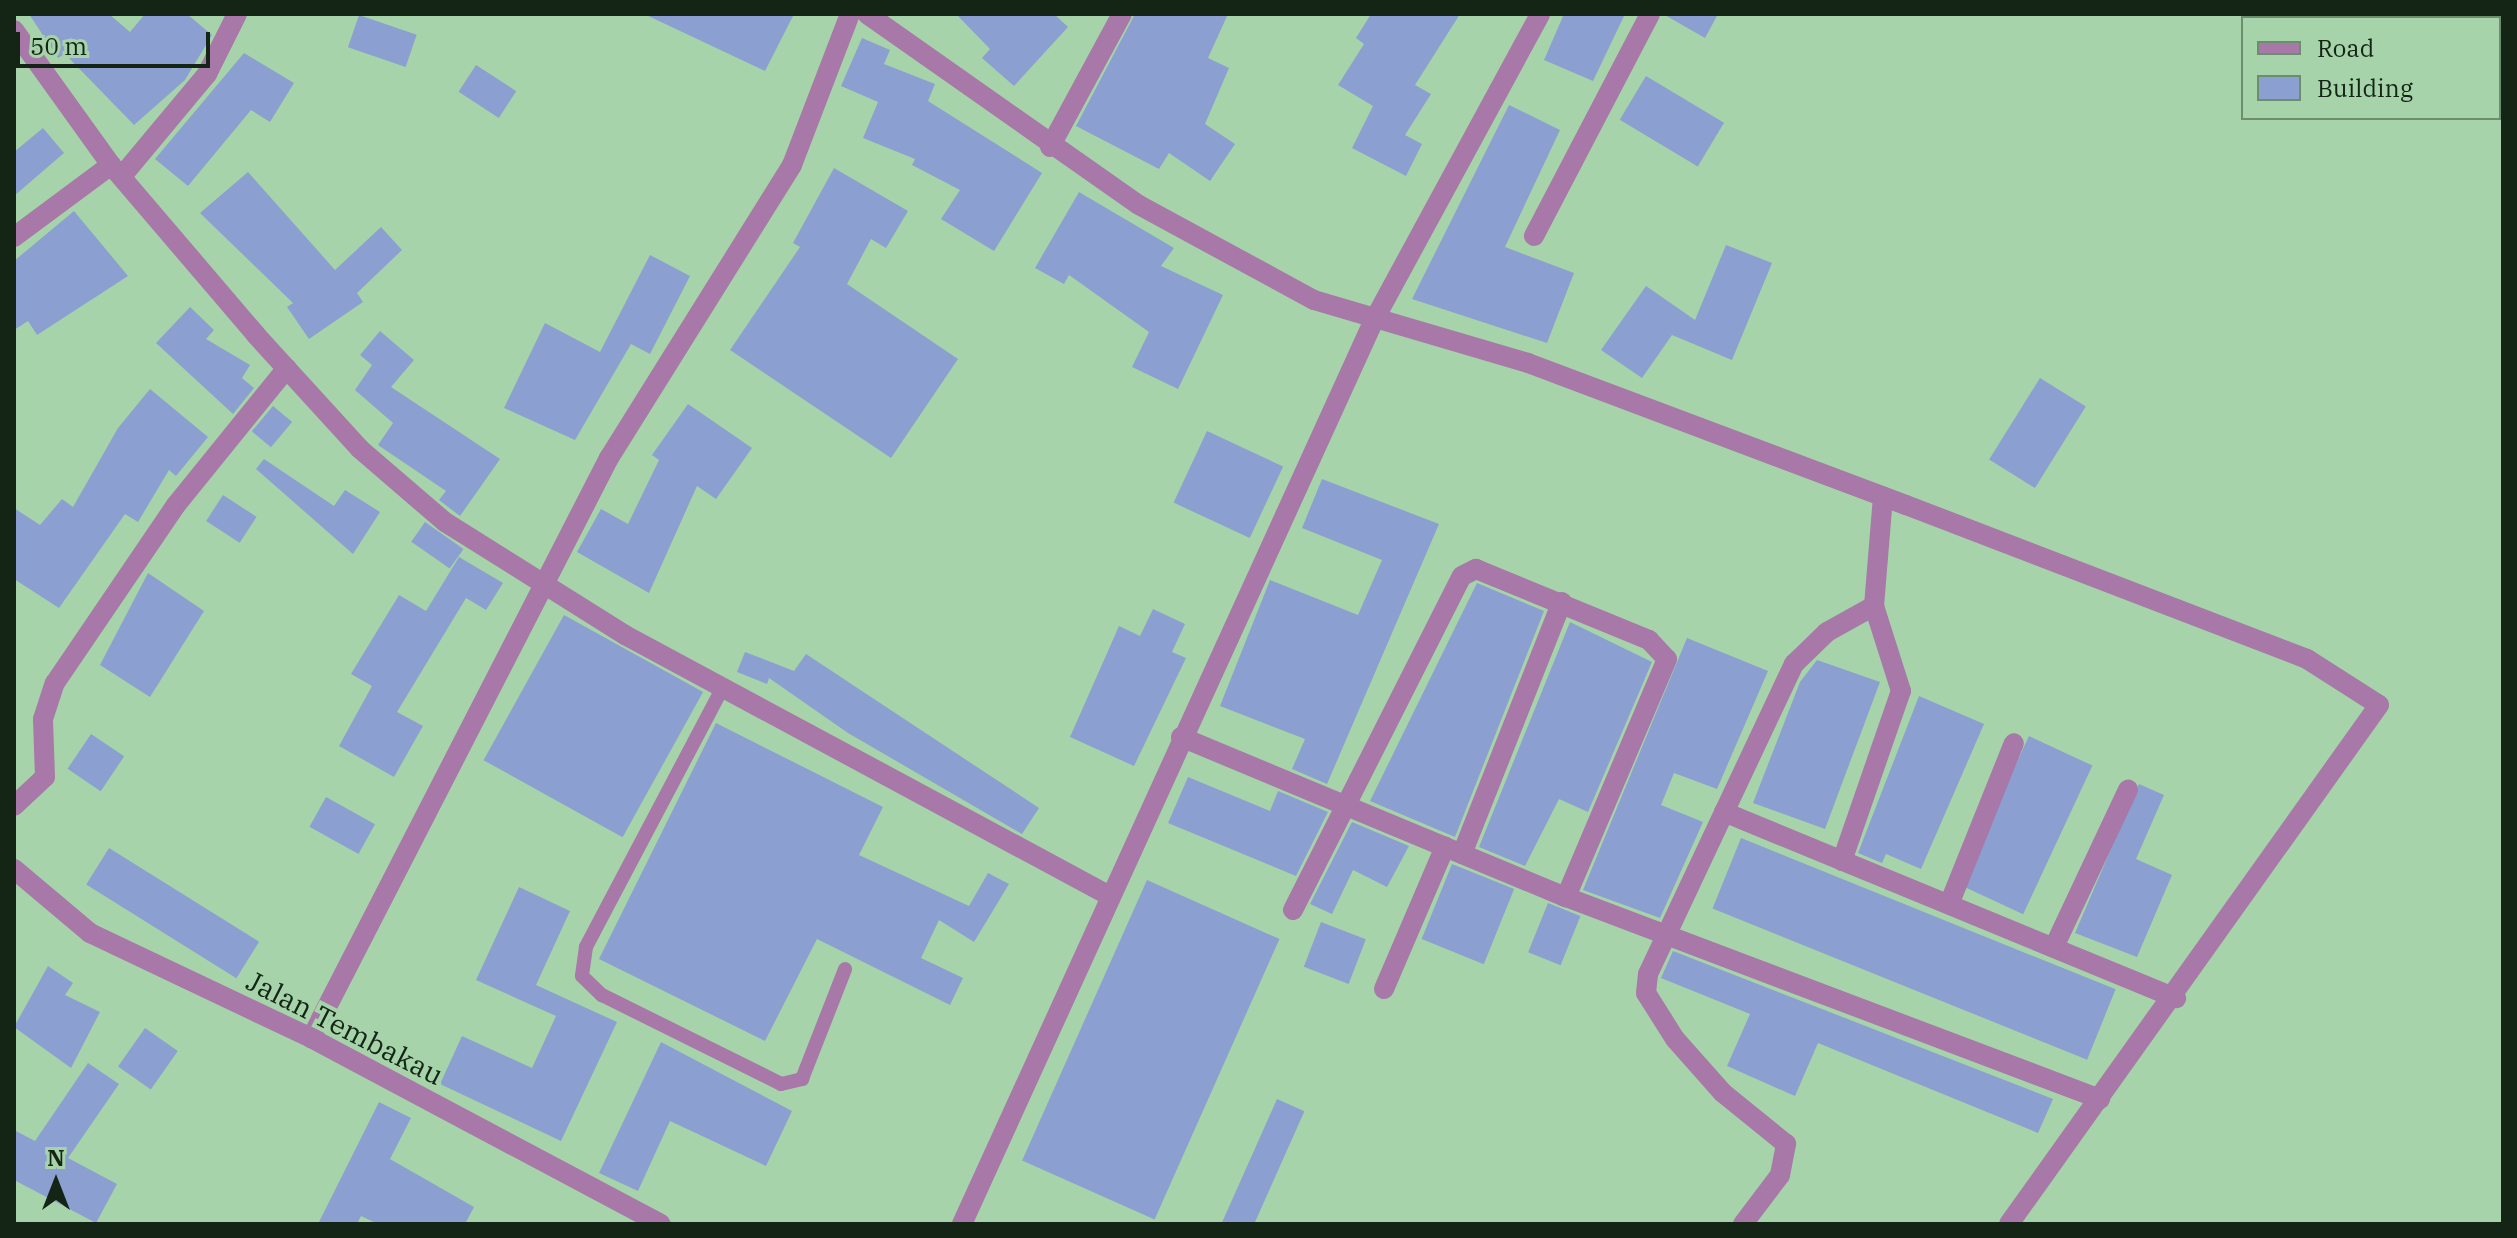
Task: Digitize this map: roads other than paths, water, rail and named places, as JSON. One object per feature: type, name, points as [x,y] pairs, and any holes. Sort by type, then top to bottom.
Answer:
[{"type":"street","points":[[14,237],[116,170],[207,74],[237,14]]},
{"type":"street","points":[[311,1038],[616,445],[792,165],[850,14]]},
{"type":"street","points":[[867,14],[1050,147],[1231,260],[1373,322],[1528,363],[2307,659],[2379,705],[2176,998],[2009,1224]]},
{"type":"street","points":[[1050,147],[1122,14]]},
{"type":"street","points":[[962,1224],[1108,895],[1373,322],[1540,14]]},
{"type":"street","points":[[1534,236],[1650,14]]},
{"type":"street","points":[[14,30],[116,170],[287,368],[360,449],[445,522],[541,586],[1108,895]]},
{"type":"street","points":[[14,806],[45,777],[43,719],[55,683],[176,505],[287,368]]},
{"type":"street","points":[[1842,861],[1901,691],[1874,606],[1883,496]]},
{"type":"street","points":[[1293,910],[1462,576],[1482,570],[1664,648],[1667,659],[1566,897]]},
{"type":"street","points":[[1384,989],[1453,851],[1562,602]]},
{"type":"street","points":[[1743,1224],[1780,1175],[1786,1144],[1723,1093],[1656,1014],[1646,993],[1663,933],[1794,664],[1827,632],[1874,606]]},
{"type":"street","points":[[1181,737],[1566,897],[2100,1099]]},
{"type":"street","points":[[1950,902],[2014,743]]},
{"type":"street","points":[[2054,947],[2128,790]]},
{"type":"street","points":[[1724,812],[1950,902],[2176,998]]},
{"type":"street","name":"Jalan Tembakau","points":[[14,869],[90,933],[311,1038],[661,1224]]},
{"type":"lane","points":[[723,687],[586,947],[582,976],[602,995],[781,1084],[802,1079],[845,969]]}]
